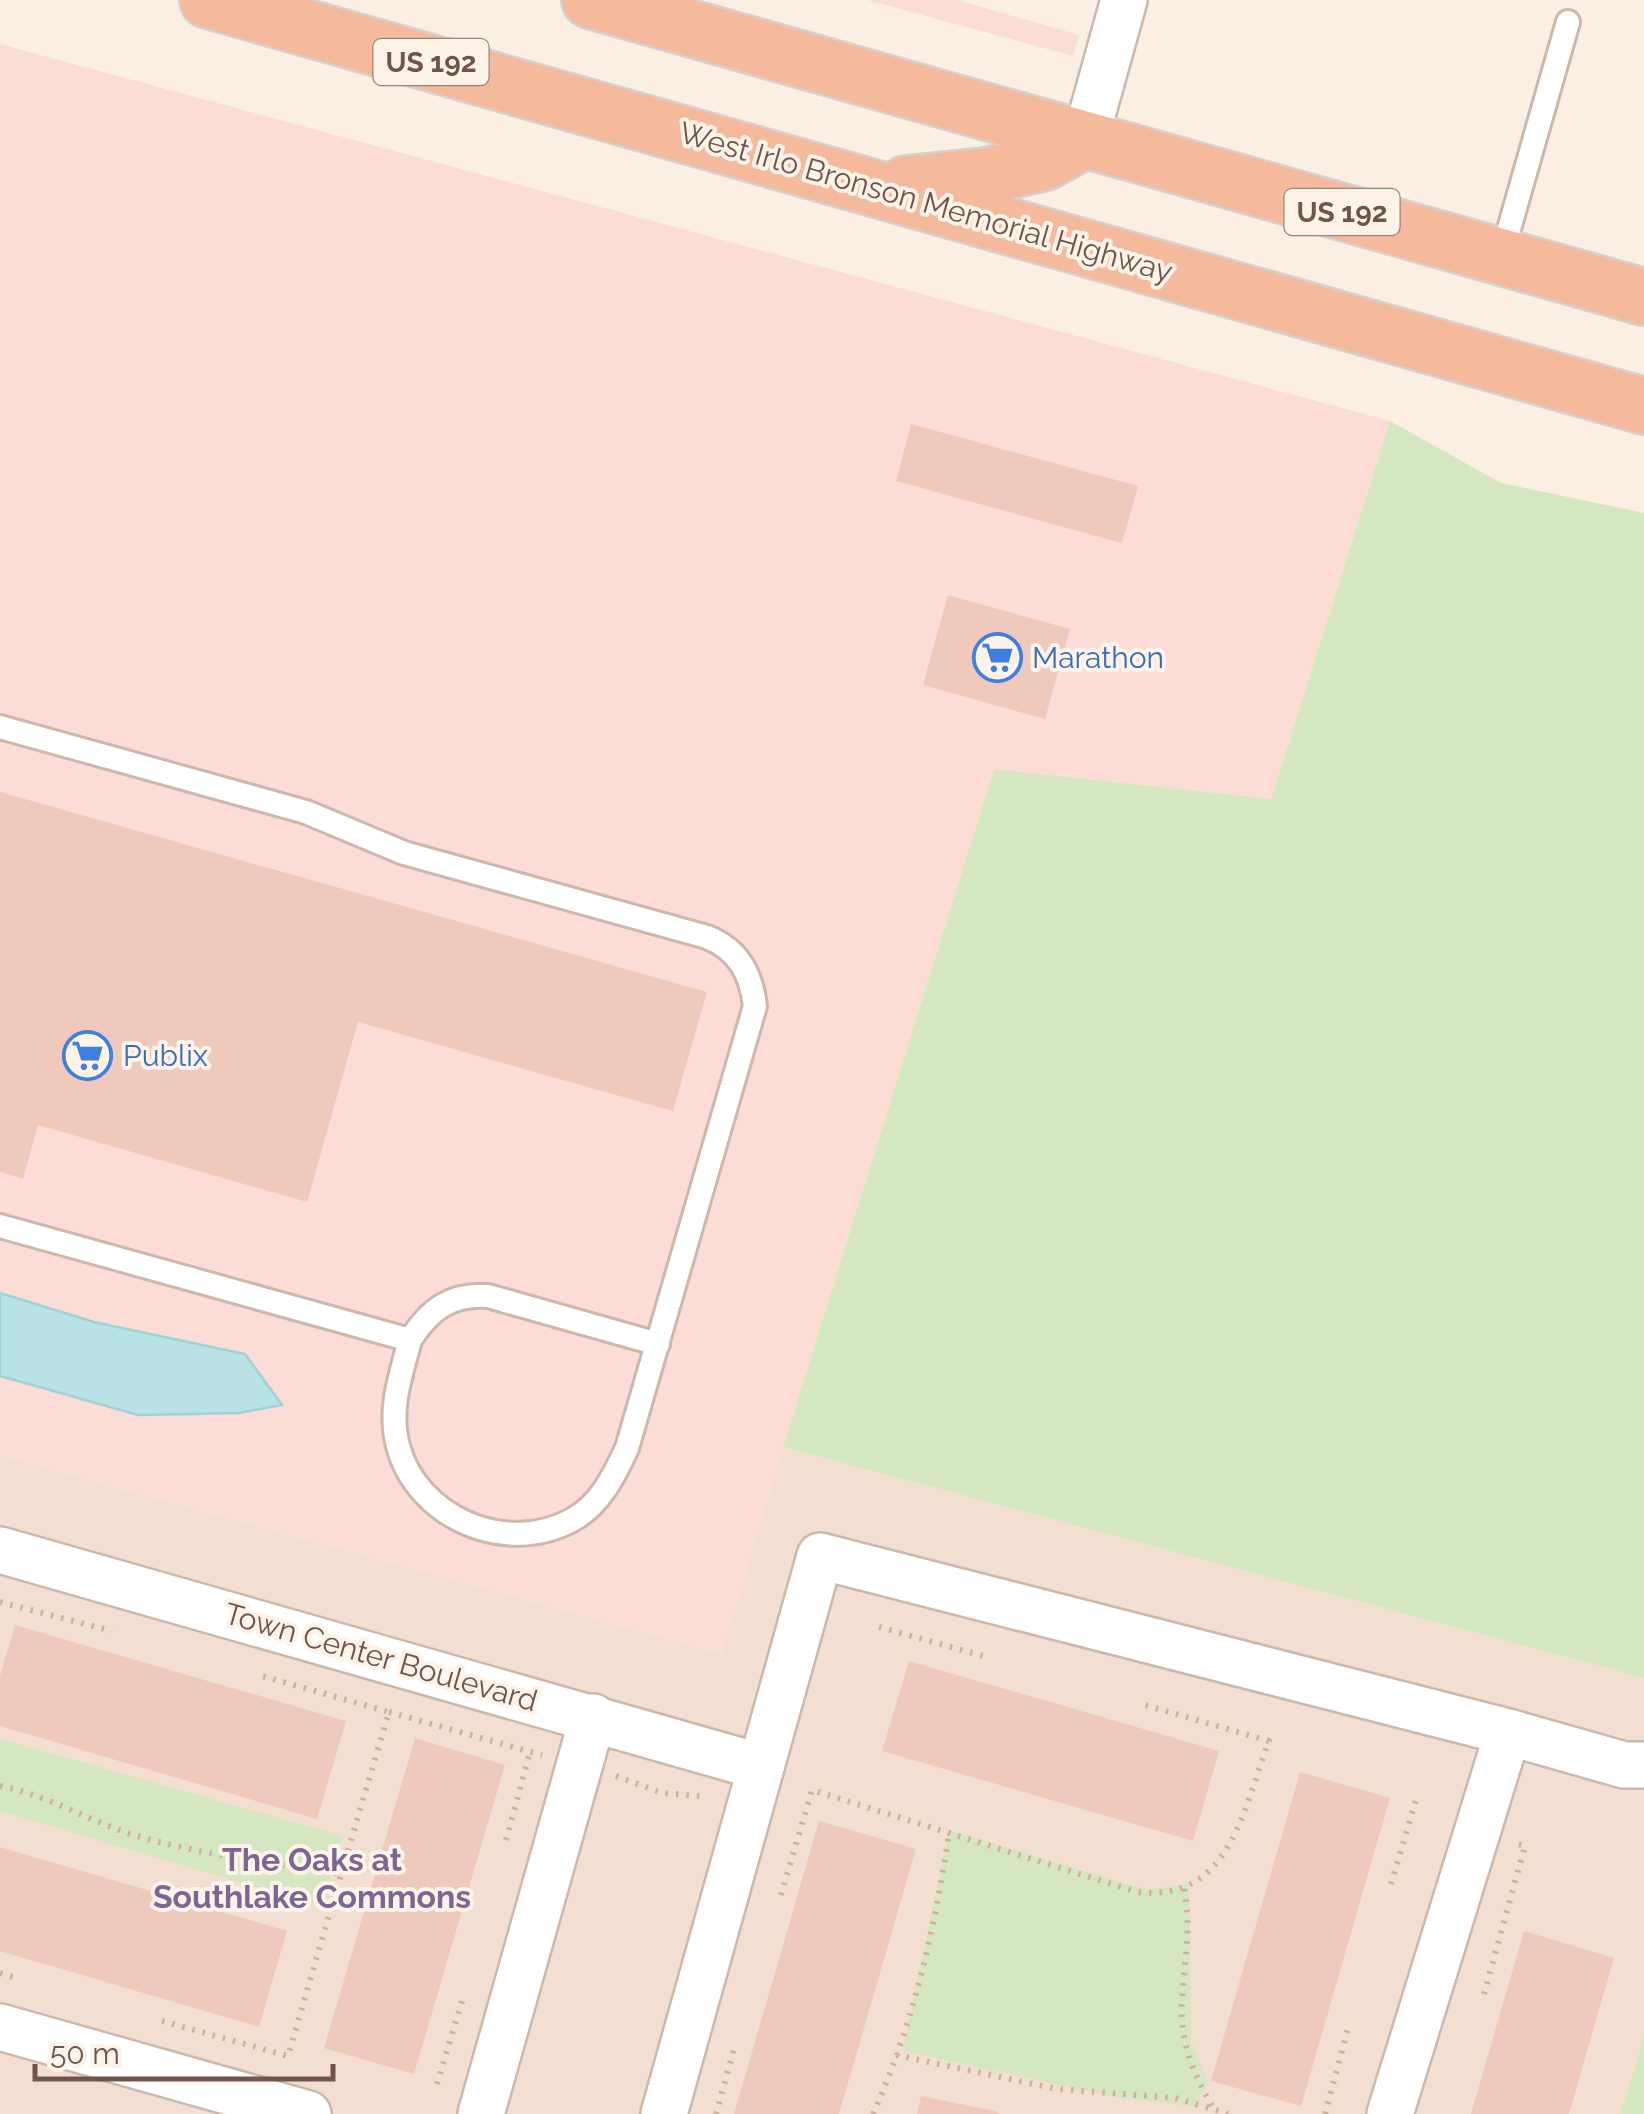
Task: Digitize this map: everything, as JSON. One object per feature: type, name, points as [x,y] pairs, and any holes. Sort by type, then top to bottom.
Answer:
[{"type":"highway","name":"West Irlo Bronson Memorial Highway","points":[[208,0],[1644,406]]},
{"type":"highway","name":"US 192","points":[[590,0],[1644,297]]},
{"type":"highway","points":[[873,186],[1001,173],[1045,162],[1085,140]]},
{"type":"street","points":[[1085,140],[1124,0]]},
{"type":"street","name":"Town Center Boulevard","points":[[0,1550],[594,1716],[761,1767]]},
{"type":"street","points":[[664,2114],[820,1556],[1508,1732],[1624,1766],[1644,1764]]},
{"type":"street","points":[[481,2114],[594,1716]]},
{"type":"street","points":[[1390,2114],[1508,1732]]},
{"type":"street","points":[[0,2027],[308,2114]]},
{"type":"lane","points":[[1501,257],[1568,22]]},
{"type":"lane","points":[[0,726],[306,812],[404,853],[707,938],[722,943],[735,954],[746,971],[754,1006],[658,1344],[627,1448],[613,1478],[595,1502],[574,1520],[525,1536],[466,1524],[443,1511],[406,1470],[394,1421],[395,1397],[410,1340],[442,1302],[466,1295],[488,1296],[658,1344]]},
{"type":"lane","points":[[0,1226],[410,1340]]},
{"type":"path","points":[[0,1602],[112,1631]]},
{"type":"path","points":[[879,1627],[987,1657]]},
{"type":"path","points":[[162,2022],[288,2056],[389,1712],[262,1676]]},
{"type":"path","points":[[781,1895],[812,1790],[1137,1892],[1161,1895],[1184,1890],[1216,1866],[1232,1840],[1269,1741],[1146,1704]]},
{"type":"path","points":[[506,1840],[530,1752]]},
{"type":"path","points":[[0,1786],[31,1792],[132,1834],[186,1849],[341,1874]]},
{"type":"path","points":[[1391,1884],[1416,1800]]},
{"type":"path","points":[[874,2114],[930,1942],[950,1833]]},
{"type":"path","points":[[1484,1994],[1525,1846],[1511,1842]]},
{"type":"path","points":[[1184,1890],[1189,1936],[1182,1997],[1185,2042],[1192,2070],[1213,2107]]},
{"type":"path","points":[[0,1974],[19,1979]]},
{"type":"path","points":[[437,2084],[463,1998]]},
{"type":"path","points":[[1324,2114],[1349,2025]]},
{"type":"path","points":[[716,2114],[734,2049]]},
{"type":"path","points":[[896,2054],[1057,2089],[1175,2098],[1229,2114]]},
{"type":"shaded area","points":[[867,0],[957,0],[1079,35],[1073,56]]},
{"type":"shaded area","points":[[0,44],[1390,421],[1271,799],[994,770],[783,1447],[723,1653],[0,1455],[0,1376],[138,1415],[94,1322],[0,1293]]},
{"type":"shaded area","points":[[783,1447],[1644,1678],[1644,2035],[1621,2114],[0,2114],[0,1455],[722,1653]]},
{"type":"green space","points":[[1390,421],[1501,483],[1644,513],[1644,1678],[783,1447],[994,769],[1271,799]]},
{"type":"green space","points":[[0,1739],[343,1836],[322,1907],[0,1811]]},
{"type":"green space","points":[[949,1830],[1147,1890],[1189,1884],[1191,2042],[1208,2081],[1196,2107],[1110,2096],[903,2051]]},
{"type":"green space","points":[[1644,2035],[1644,2114],[1621,2114]]},
{"type":"water","points":[[0,1293],[94,1322],[245,1354],[282,1405],[239,1413],[138,1415],[0,1376]]},
{"type":"building","points":[[911,424],[1138,486],[1122,543],[896,481]]},
{"type":"building","name":"Marathon","points":[[948,595],[1070,629],[1045,719],[923,685]]},
{"type":"building","points":[[0,792],[707,992],[673,1111],[358,1022],[307,1202],[38,1125],[23,1179],[0,1172]]},
{"type":"building","points":[[15,1625],[346,1721],[317,1819],[0,1726],[0,1676]]},
{"type":"building","points":[[909,1661],[1219,1751],[1193,1841],[882,1751]]},
{"type":"building","points":[[415,1738],[505,1765],[414,2074],[324,2048]]},
{"type":"building","points":[[1300,1772],[1390,1798],[1301,2106],[1211,2081]]},
{"type":"building","points":[[819,1821],[916,1849],[839,2114],[734,2114]]},
{"type":"building","points":[[0,1847],[287,1931],[259,2027],[0,1951]]},
{"type":"building","points":[[1524,1931],[1614,1958],[1569,2114],[1471,2114]]},
{"type":"building","points":[[921,2096],[999,2112],[917,2114]]},
{"type":"place","name":"Marathon","points":[[997,657]]},
{"type":"place","name":"Publix","points":[[88,1055]]},
{"type":"district","name":"The Oaks at Southlake Commons","points":[[312,1878]]}]
